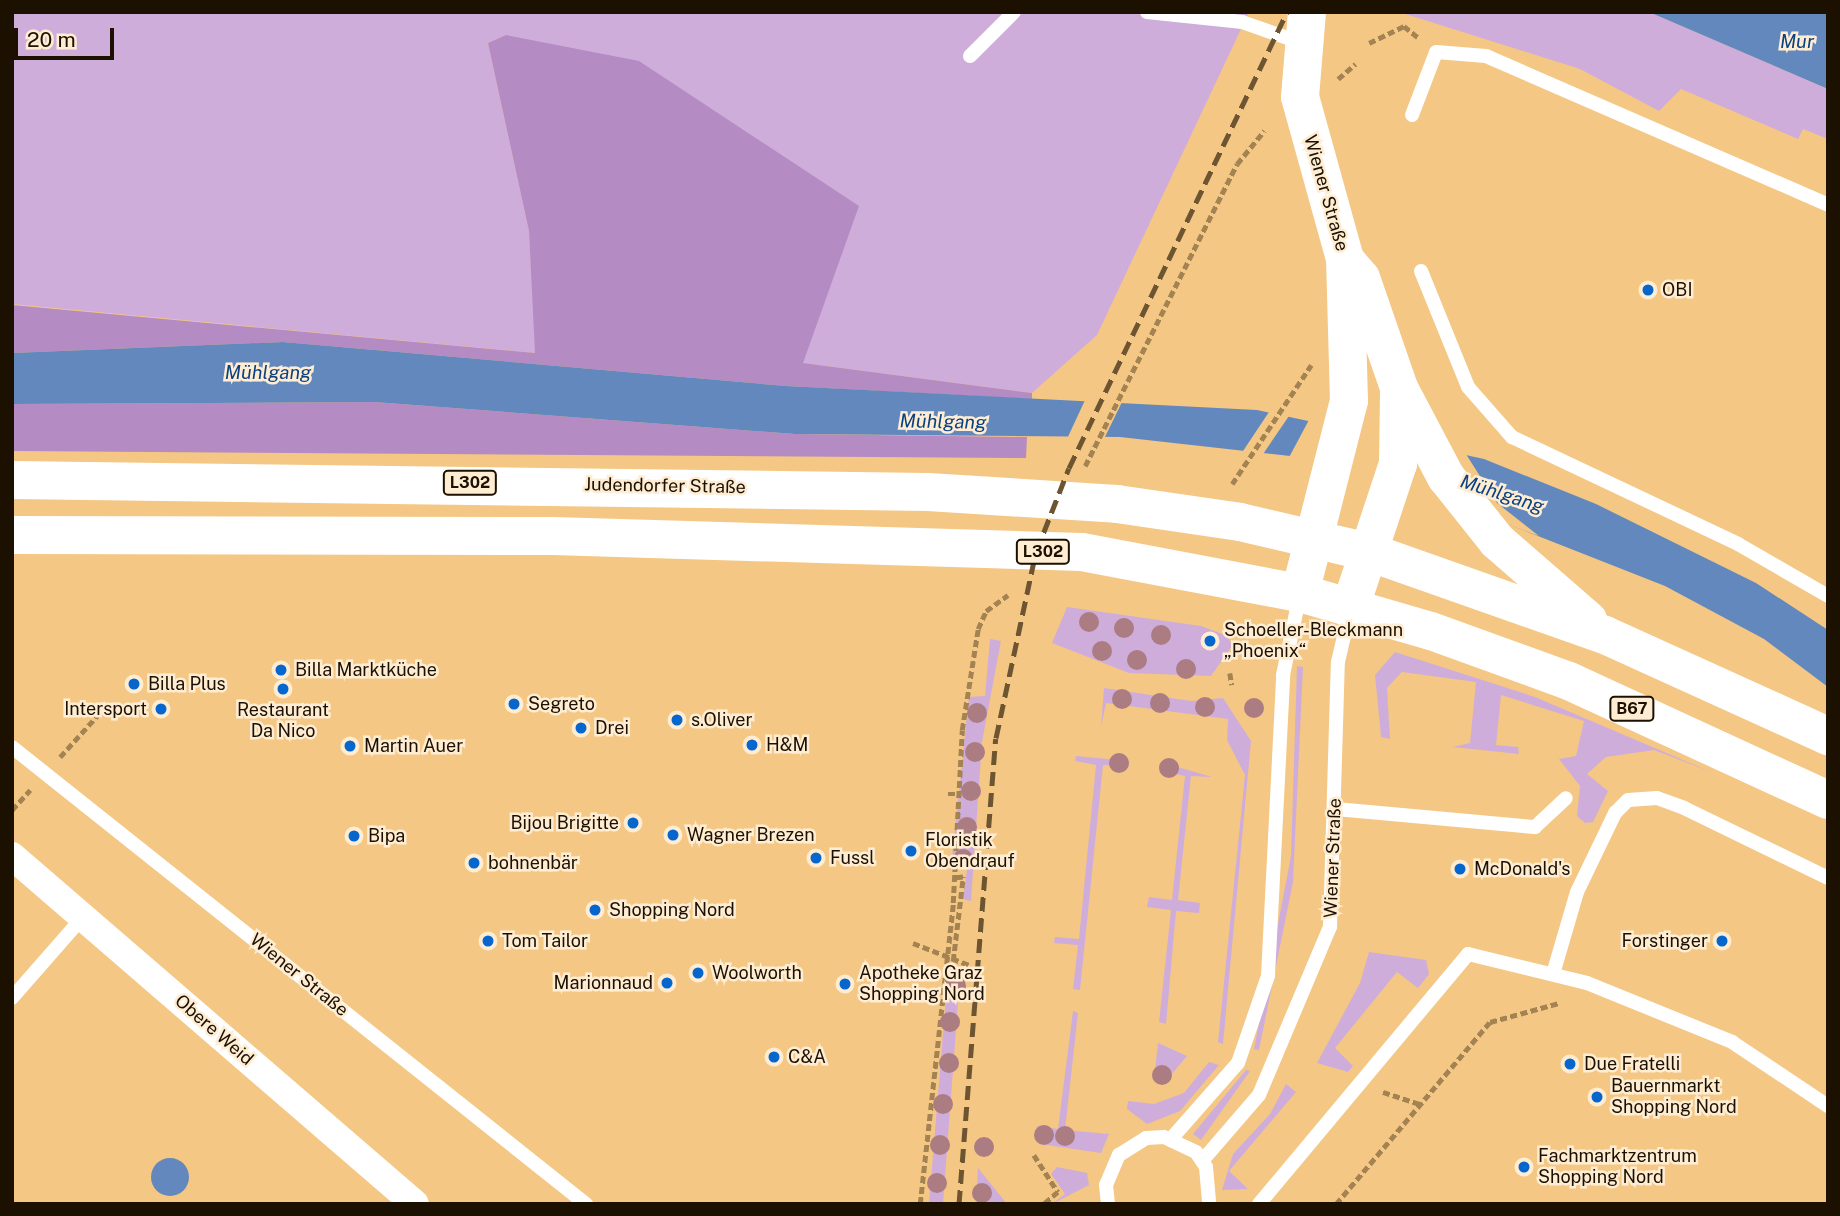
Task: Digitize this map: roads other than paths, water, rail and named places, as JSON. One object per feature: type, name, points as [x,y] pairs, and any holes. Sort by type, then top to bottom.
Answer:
[{"type":"main road","name":"Wiener Straße","points":[[1300,593],[1349,401],[1345,260],[1300,97],[1304,28]]},
{"type":"main road","points":[[1345,260],[1361,278],[1406,408],[1446,477],[1497,541],[1605,635]]},
{"type":"main road","points":[[1351,605],[1384,515],[1398,464],[1406,408]]},
{"type":"main road","name":"Judendorfer Straße","points":[[12,480],[537,484],[1056,497],[1313,538]]},
{"type":"main road","name":"L302","points":[[12,535],[855,541],[1082,552],[1300,593]]},
{"type":"main road","points":[[1313,538],[1369,552],[1605,635],[1828,736]]},
{"type":"main road","name":"B67","points":[[1300,593],[1351,605],[1569,681],[1828,800]]},
{"type":"street","name":"Obere Weid","points":[[12,856],[415,1204]]},
{"type":"lane","points":[[970,56],[1014,12]]},
{"type":"lane","points":[[1147,12],[1304,28]]},
{"type":"lane","points":[[1412,115],[1436,52],[1486,56],[1828,205]]},
{"type":"lane","points":[[1421,271],[1468,387],[1512,437],[1738,544],[1828,596]]},
{"type":"lane","points":[[1171,1139],[1238,1063],[1268,976],[1283,675],[1300,593]]},
{"type":"lane","name":"Wiener Straße","points":[[1202,1161],[1259,1096],[1310,983],[1330,927],[1336,809],[1338,662],[1351,605]]},
{"type":"lane","name":"Wiener Straße","points":[[12,747],[586,1204]]},
{"type":"lane","points":[[1336,809],[1535,827],[1566,798]]},
{"type":"lane","points":[[1553,974],[1577,892],[1615,813],[1628,800],[1657,798],[1684,808],[1828,878]]},
{"type":"lane","points":[[12,998],[83,917]]},
{"type":"lane","points":[[1259,1204],[1468,954],[1587,983],[1732,1042],[1828,1106]]},
{"type":"lane","points":[[1108,1204],[1106,1185],[1119,1155],[1146,1138],[1171,1139],[1202,1161],[1211,1184],[1209,1204]]},
{"type":"water","name":"Mur","points":[[1649,12],[1828,12],[1828,89]]},
{"type":"water","name":"Mühlgang","points":[[283,342],[786,386],[1257,410],[1484,459],[1596,504],[1756,583],[1828,630],[1828,687],[1764,639],[1665,586],[1353,463],[1120,437],[795,434],[374,402],[12,404],[12,353]]},
{"type":"water","points":[[170,1158],[183,1164],[189,1177],[183,1190],[170,1196],[157,1190],[151,1177],[157,1164]]},
{"type":"railway","points":[[959,1204],[996,738],[1036,552],[1069,468],[1287,12]]},
{"type":"place","name":"OBI","points":[[1648,290]]},
{"type":"place","name":"Schoeller-Bleckmann „Phoenix“","points":[[1210,641]]},
{"type":"place","name":"Billa Marktküche","points":[[281,670]]},
{"type":"place","name":"Billa Plus","points":[[134,684]]},
{"type":"place","name":"Restaurant Da Nico","points":[[283,689]]},
{"type":"place","name":"Segreto","points":[[514,704]]},
{"type":"place","name":"Intersport","points":[[161,709]]},
{"type":"place","name":"s.Oliver","points":[[677,720]]},
{"type":"place","name":"Drei","points":[[581,728]]},
{"type":"place","name":"H&M","points":[[752,745]]},
{"type":"place","name":"Martin Auer","points":[[350,746]]},
{"type":"place","name":"Bijou Brigitte","points":[[633,823]]},
{"type":"place","name":"Wagner Brezen","points":[[673,835]]},
{"type":"place","name":"Bipa","points":[[354,836]]},
{"type":"place","name":"Floristik Obendrauf","points":[[911,851]]},
{"type":"place","name":"Fussl","points":[[816,858]]},
{"type":"place","name":"bohnenbär","points":[[474,863]]},
{"type":"place","name":"McDonald's","points":[[1460,869]]},
{"type":"place","name":"Shopping Nord","points":[[595,910]]},
{"type":"place","name":"Tom Tailor","points":[[488,941]]},
{"type":"place","name":"Forstinger","points":[[1722,941]]},
{"type":"place","name":"Woolworth","points":[[698,973]]},
{"type":"place","name":"Marionnaud","points":[[667,983]]},
{"type":"place","name":"Apotheke Graz Shopping Nord","points":[[845,984]]},
{"type":"place","name":"C&A","points":[[774,1057]]},
{"type":"place","name":"Due Fratelli","points":[[1570,1064]]},
{"type":"place","name":"Bauernmarkt Shopping Nord","points":[[1597,1097]]},
{"type":"place","name":"Fachmarktzentrum Shopping Nord","points":[[1524,1167]]}]
